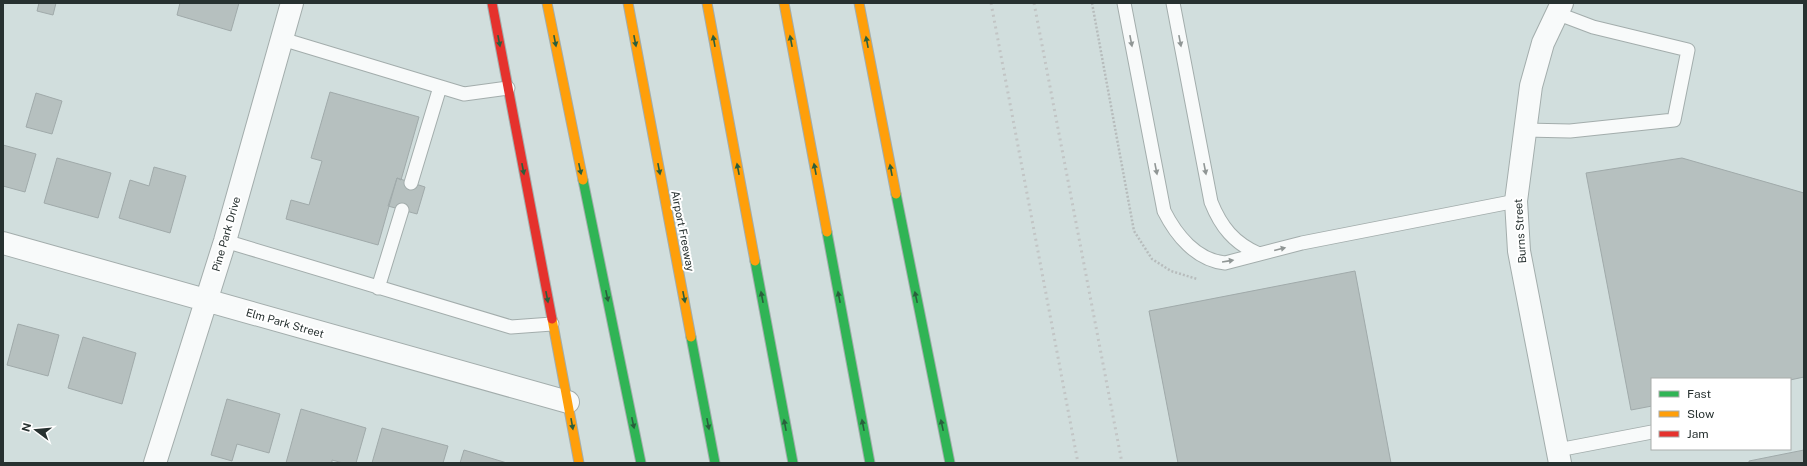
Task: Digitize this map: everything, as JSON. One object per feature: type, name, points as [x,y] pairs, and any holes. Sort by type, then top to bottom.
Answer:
[{"type":"main road","points":[[492,3],[579,463]]},
{"type":"main road","points":[[547,3],[641,463]]},
{"type":"main road","name":"Airport Freeway","points":[[628,3],[715,463]]},
{"type":"main road","points":[[707,3],[793,463]]},
{"type":"main road","points":[[784,3],[870,463]]},
{"type":"main road","points":[[859,3],[911,275],[950,463]]},
{"type":"street","name":"Pine Park Drive","points":[[155,463],[225,241],[292,3]]},
{"type":"street","name":"Burns Street","points":[[1559,8],[1543,43],[1531,86],[1516,201],[1519,251],[1559,457]]},
{"type":"street","name":"Elm Park Street","points":[[3,243],[568,402]]},
{"type":"lane","points":[[1124,3],[1164,211],[1174,230],[1190,247],[1216,262],[1225,263],[1302,243],[1516,201]]},
{"type":"lane","points":[[1173,3],[1211,202],[1217,218],[1227,232],[1236,241],[1259,254]]},
{"type":"lane","points":[[1525,130],[1570,131],[1674,120],[1688,50],[1593,27],[1559,8]]},
{"type":"lane","points":[[282,39],[464,94],[508,88]]},
{"type":"lane","points":[[411,183],[440,87]]},
{"type":"lane","points":[[378,288],[402,210]]},
{"type":"lane","points":[[225,241],[511,327],[552,324]]},
{"type":"lane","points":[[1559,457],[1651,432]]},
{"type":"building","points":[[39,3],[56,3],[53,15],[37,11]]},
{"type":"building","points":[[180,3],[239,3],[231,31],[177,15]]},
{"type":"building","points":[[330,92],[419,117],[401,180],[397,178],[378,245],[286,219],[291,200],[309,205],[322,161],[311,158]]},
{"type":"building","points":[[36,93],[62,101],[52,134],[26,127]]},
{"type":"building","points":[[3,145],[36,154],[25,192],[3,186]]},
{"type":"building","points":[[57,158],[111,173],[98,218],[44,203]]},
{"type":"building","points":[[1682,158],[1804,193],[1804,377],[1791,380],[1791,378],[1651,378],[1651,406],[1631,410],[1586,173]]},
{"type":"building","points":[[154,167],[186,176],[170,233],[119,218],[130,180],[149,186]]},
{"type":"building","points":[[397,178],[425,187],[417,214],[388,206]]},
{"type":"building","points":[[1355,271],[1391,463],[1178,463],[1149,311]]},
{"type":"building","points":[[18,324],[59,335],[48,376],[7,365]]},
{"type":"building","points":[[83,337],[136,353],[122,404],[68,388]]},
{"type":"building","points":[[227,399],[280,414],[269,453],[237,444],[232,461],[211,455]]},
{"type":"building","points":[[301,409],[366,428],[356,463],[343,463],[332,460],[332,463],[286,463]]},
{"type":"building","points":[[382,428],[448,446],[443,463],[372,463]]},
{"type":"building","points":[[464,450],[507,463],[460,463]]},
{"type":"building","points":[[1804,450],[1804,463],[1749,463],[1749,461]]},
{"type":"railway","points":[[991,3],[1078,463]]},
{"type":"railway","points":[[1034,3],[1122,463]]},
{"type":"traffic: fast","points":[[583,180],[641,463]]},
{"type":"traffic: fast","points":[[896,194],[950,463]]},
{"type":"traffic: fast","points":[[827,232],[870,463]]},
{"type":"traffic: fast","points":[[755,261],[793,463]]},
{"type":"traffic: fast","points":[[691,337],[715,463]]},
{"type":"traffic: slow","points":[[547,3],[583,180]]},
{"type":"traffic: slow","points":[[628,3],[691,337]]},
{"type":"traffic: slow","points":[[707,3],[755,261]]},
{"type":"traffic: slow","points":[[784,3],[827,232]]},
{"type":"traffic: slow","points":[[859,3],[896,194]]},
{"type":"traffic: slow","points":[[552,319],[579,463]]},
{"type":"traffic: jam","points":[[492,3],[552,319]]}]
